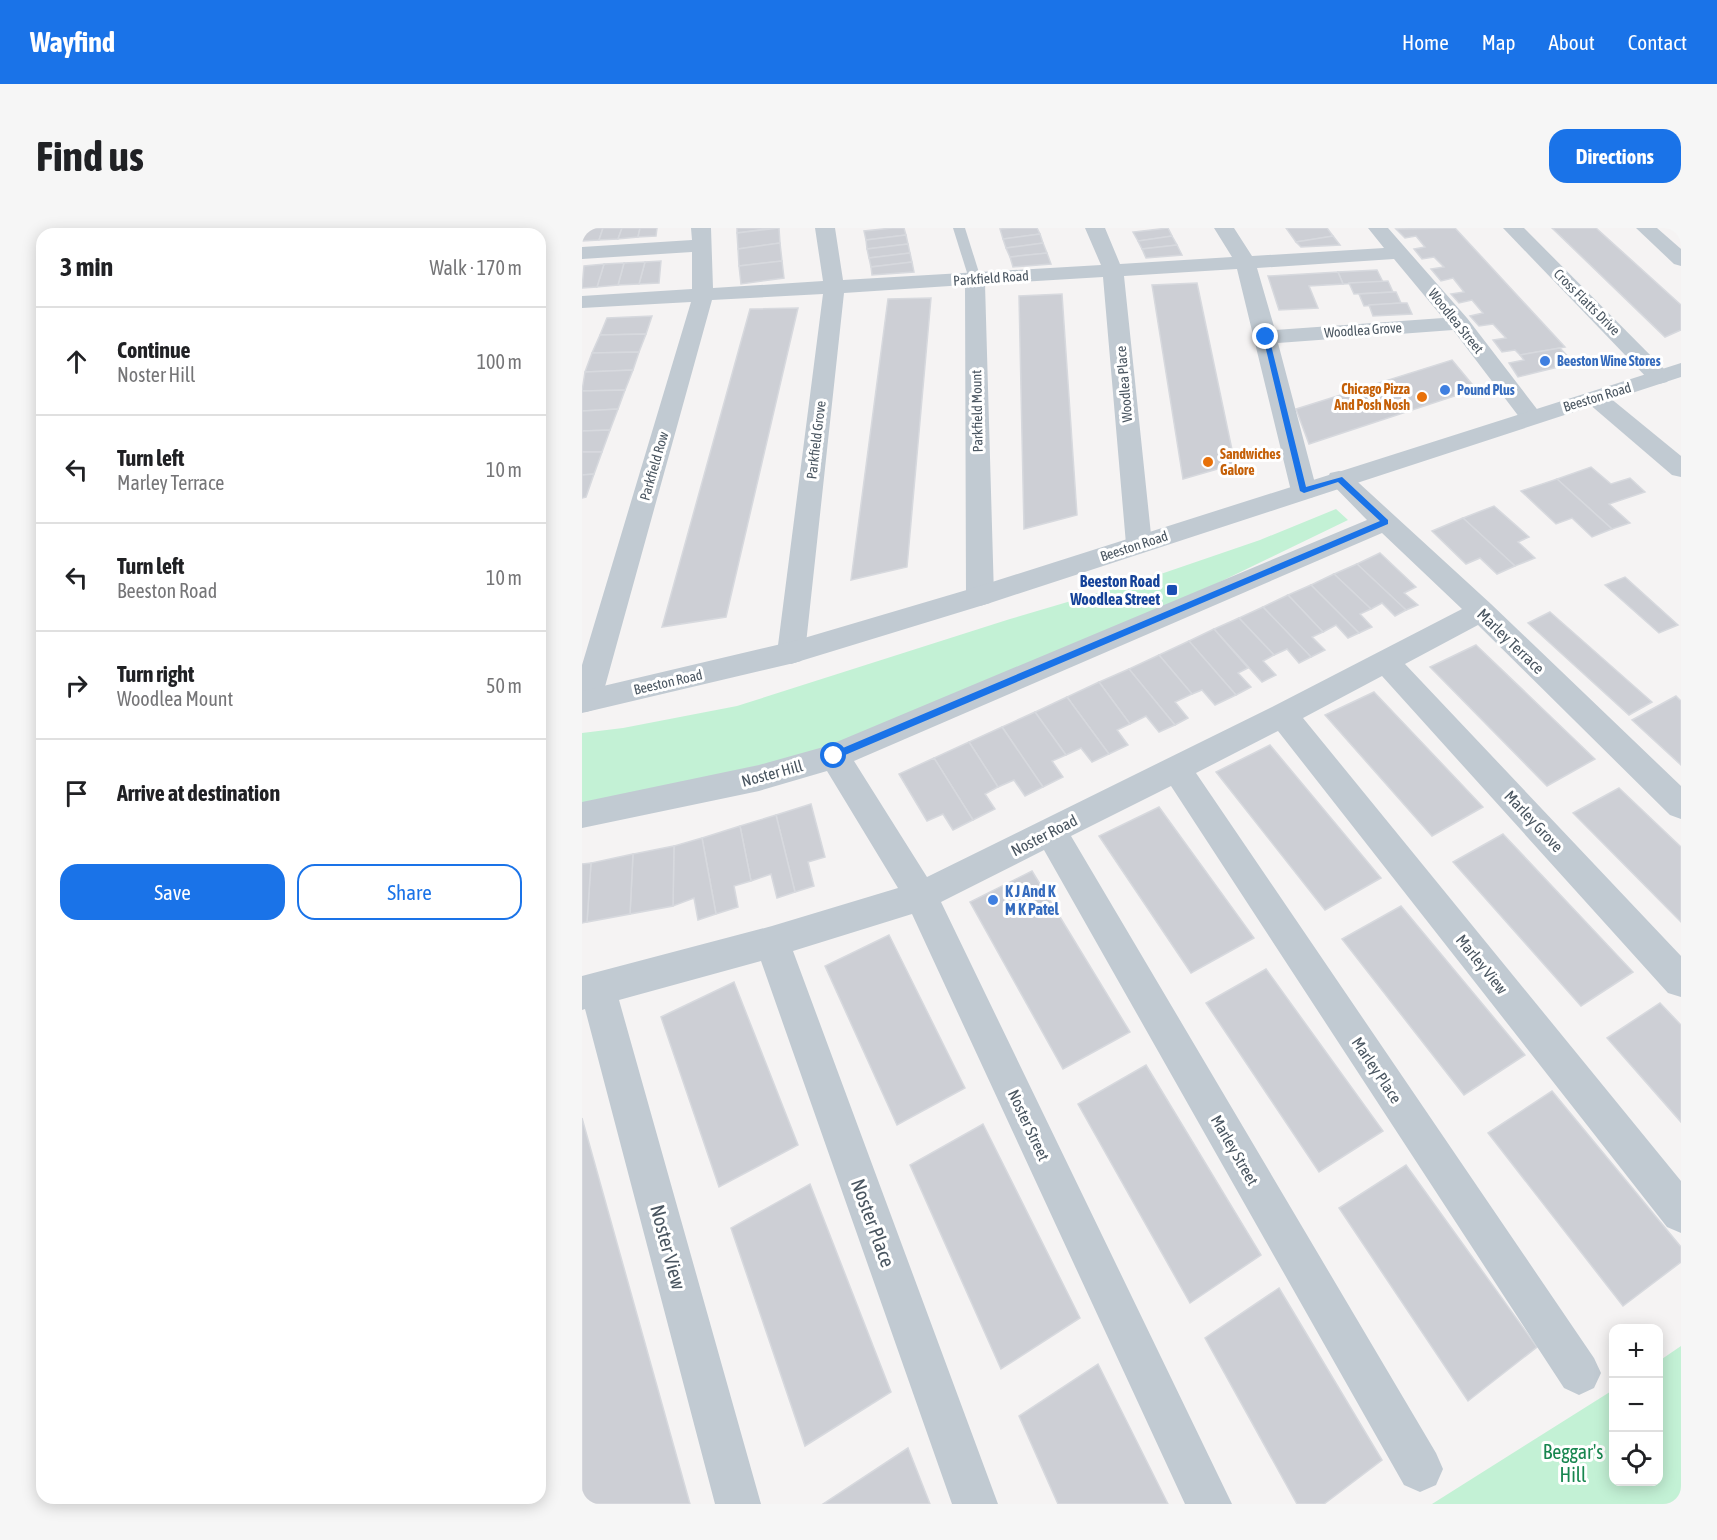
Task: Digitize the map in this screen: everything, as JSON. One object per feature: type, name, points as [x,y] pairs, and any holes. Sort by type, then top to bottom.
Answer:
[{"type":"street","name":"Parkfield Grove","points":[[792,653],[834,287],[825,228]]},
{"type":"street","name":"Woodlea Place","points":[[1095,228],[1113,270],[1139,544]]},
{"type":"street","points":[[1224,228],[1246,263],[1304,491]]},
{"type":"street","name":"Woodlea Street","points":[[1378,228],[1459,323],[1531,417]]},
{"type":"street","name":"Cross Flatts Drive","points":[[1513,228],[1670,373]]},
{"type":"street","points":[[1646,228],[1681,260]]},
{"type":"street","points":[[582,253],[701,237]]},
{"type":"street","name":"Parkfield Row","points":[[584,702],[703,295],[701,237]]},
{"type":"street","name":"Parkfield Road","points":[[582,302],[1400,253]]},
{"type":"street","name":"Parkfield Mount","points":[[975,279],[980,596]]},
{"type":"street","name":"Woodlea Grove","points":[[1266,337],[1459,323]]},
{"type":"street","name":"Beeston Road","points":[[584,702],[792,653],[980,596],[1670,373]]},
{"type":"street","points":[[1596,398],[1681,470]]},
{"type":"street","name":"Marley Terrace","points":[[1339,479],[1481,611],[1681,806]]},
{"type":"street","name":"Noster Hill","points":[[582,815],[759,778],[834,756],[1385,522]]},
{"type":"street","name":"Noster Road","points":[[590,991],[772,942],[921,896],[1283,715],[1481,611]]},
{"type":"street","name":"Marley Grove","points":[[1386,662],[1681,981]]},
{"type":"street","name":"Marley View","points":[[1283,715],[1681,1213]]},
{"type":"street","name":"Noster Street","points":[[834,756],[921,896],[1209,1504]]},
{"type":"street","name":"Marley Place","points":[[1176,768],[1579,1373]]},
{"type":"street","name":"Marley Street","points":[[1051,832],[1420,1468]]},
{"type":"street","name":"Noster Place","points":[[772,942],[975,1504]]},
{"type":"street","name":"Noster View","points":[[590,991],[738,1504]]},
{"type":"lane","name":"Parkfield Mount","points":[[960,228],[975,279]]},
{"type":"green space","points":[[1336,509],[1348,520],[1141,620],[816,753],[582,805],[582,733],[623,728],[737,706],[1010,619],[1152,577],[1260,540]]},
{"type":"green space","name":"Beggar's Hill","points":[[1681,1346],[1681,1504],[1432,1504],[1609,1393],[1609,1486],[1663,1486],[1663,1358]]},
{"type":"building","points":[[584,228],[603,228],[599,240],[582,241]]},
{"type":"building","points":[[603,228],[622,228],[618,239],[599,240]]},
{"type":"building","points":[[622,228],[640,228],[638,237],[618,239]]},
{"type":"building","points":[[640,228],[657,228],[656,236],[638,237]]},
{"type":"building","points":[[737,228],[774,228],[737,233]]},
{"type":"building","points":[[779,228],[780,243],[738,249],[737,233]]},
{"type":"building","points":[[904,228],[906,235],[866,240],[864,231]]},
{"type":"building","points":[[1037,228],[1040,234],[1003,239],[1000,229]]},
{"type":"building","points":[[1168,228],[1172,236],[1138,241],[1133,232]]},
{"type":"building","points":[[1286,228],[1327,228],[1333,236],[1296,242]]},
{"type":"building","points":[[1455,228],[1565,347],[1520,355],[1515,350],[1502,352],[1493,340],[1506,338],[1493,324],[1479,326],[1470,316],[1483,313],[1472,300],[1459,303],[1451,294],[1464,292],[1453,278],[1441,281],[1431,269],[1444,267],[1434,257],[1422,259],[1414,249],[1425,247],[1416,236],[1405,238],[1396,229]]},
{"type":"building","points":[[1552,228],[1596,228],[1681,305],[1681,330],[1665,337]]},
{"type":"building","points":[[1040,234],[1043,243],[1006,248],[1003,239]]},
{"type":"building","points":[[906,235],[908,244],[867,249],[866,240]]},
{"type":"building","points":[[1172,236],[1177,245],[1142,249],[1138,241]]},
{"type":"building","points":[[1333,236],[1340,245],[1301,247],[1296,242]]},
{"type":"building","points":[[780,243],[782,261],[739,266],[738,249]]},
{"type":"building","points":[[1043,243],[1047,253],[1010,257],[1006,248]]},
{"type":"building","points":[[908,244],[910,253],[869,258],[867,249]]},
{"type":"building","points":[[1177,245],[1182,255],[1146,258],[1142,249]]},
{"type":"building","points":[[910,253],[912,262],[871,267],[869,258]]},
{"type":"building","points":[[1047,253],[1051,264],[1013,267],[1010,257]]},
{"type":"building","points":[[661,261],[659,283],[639,284],[645,262]]},
{"type":"building","points":[[782,261],[784,278],[741,284],[739,266]]},
{"type":"building","points":[[645,262],[639,284],[618,285],[624,263]]},
{"type":"building","points":[[912,262],[914,272],[872,275],[871,267]]},
{"type":"building","points":[[624,263],[618,285],[597,287],[604,264]]},
{"type":"building","points":[[604,264],[597,287],[582,288],[584,266]]},
{"type":"building","points":[[1377,270],[1383,282],[1343,284],[1338,272]]},
{"type":"building","points":[[1338,272],[1343,284],[1309,286],[1318,308],[1279,310],[1268,276]]},
{"type":"building","points":[[1388,281],[1393,292],[1354,294],[1349,283]]},
{"type":"building","points":[[1197,283],[1235,464],[1183,479],[1152,285]]},
{"type":"building","points":[[1396,292],[1401,303],[1364,306],[1359,294]]},
{"type":"building","points":[[1062,294],[1077,515],[1024,529],[1019,296]]},
{"type":"building","points":[[931,298],[907,567],[851,580],[888,299]]},
{"type":"building","points":[[1407,303],[1412,314],[1373,316],[1369,305]]},
{"type":"building","points":[[798,308],[726,617],[662,627],[750,309]]},
{"type":"building","points":[[652,316],[646,334],[600,335],[607,318]]},
{"type":"building","points":[[646,334],[639,352],[592,353],[600,335]]},
{"type":"building","name":"Beeston Wine Stores","points":[[1560,348],[1574,363],[1518,377],[1509,363],[1524,360],[1520,355]]},
{"type":"building","points":[[639,352],[633,370],[585,372],[592,353]]},
{"type":"building","points":[[1452,360],[1476,389],[1309,444],[1296,409]]},
{"type":"building","points":[[633,370],[625,390],[582,391],[585,372]]},
{"type":"building","points":[[625,390],[618,409],[582,411],[582,391]]},
{"type":"building","points":[[618,409],[610,430],[582,431],[582,411]]},
{"type":"building","points":[[610,430],[602,452],[582,452],[582,431]]},
{"type":"building","points":[[582,452],[602,452],[594,474],[582,475]]},
{"type":"building","points":[[1591,467],[1611,484],[1630,478],[1645,492],[1609,504],[1630,523],[1612,529],[1557,479]]},
{"type":"building","points":[[594,474],[586,497],[582,498],[582,475]]},
{"type":"building","points":[[1557,479],[1612,529],[1592,537],[1572,518],[1556,524],[1521,491]]},
{"type":"building","points":[[1494,506],[1529,537],[1518,542],[1535,558],[1515,566],[1463,518]]},
{"type":"building","points":[[1463,518],[1515,566],[1497,574],[1480,558],[1466,564],[1432,531]]},
{"type":"building","points":[[1380,553],[1416,587],[1404,593],[1418,605],[1406,610],[1357,564]]},
{"type":"building","points":[[1357,564],[1406,610],[1395,616],[1382,603],[1371,609],[1334,574]]},
{"type":"building","points":[[1334,574],[1371,609],[1360,614],[1372,627],[1359,633],[1311,585]]},
{"type":"building","points":[[1625,577],[1678,625],[1659,633],[1605,585]]},
{"type":"building","points":[[1311,585],[1359,633],[1348,638],[1336,625],[1323,632],[1288,595]]},
{"type":"building","points":[[1288,595],[1323,632],[1312,637],[1325,650],[1311,657],[1263,607]]},
{"type":"building","points":[[1263,607],[1311,657],[1299,663],[1287,649],[1274,655],[1239,618]]},
{"type":"building","points":[[1550,612],[1652,702],[1629,715],[1528,623]]},
{"type":"building","points":[[1239,618],[1274,655],[1263,661],[1276,675],[1262,682],[1214,629]]},
{"type":"building","points":[[1214,629],[1248,668],[1238,673],[1251,687],[1236,695],[1189,641]]},
{"type":"building","points":[[1189,641],[1236,695],[1215,705],[1202,690],[1192,694],[1159,655]]},
{"type":"building","points":[[1476,645],[1595,759],[1547,786],[1430,667]]},
{"type":"building","points":[[1159,655],[1192,694],[1175,702],[1188,718],[1175,725],[1129,669]]},
{"type":"building","points":[[1129,669],[1175,725],[1159,732],[1146,716],[1130,724],[1099,682]]},
{"type":"building","points":[[1099,682],[1130,724],[1117,730],[1128,745],[1109,754],[1067,697]]},
{"type":"building","points":[[1374,692],[1483,807],[1432,836],[1325,715]]},
{"type":"building","points":[[1676,696],[1681,701],[1681,765],[1632,720]]},
{"type":"building","points":[[1067,697],[1109,754],[1092,762],[1081,748],[1066,755],[1035,712]]},
{"type":"building","points":[[1035,712],[1066,755],[1052,761],[1063,777],[1043,787],[1002,727]]},
{"type":"building","points":[[1002,727],[1043,787],[1025,796],[1014,780],[998,787],[969,742]]},
{"type":"building","points":[[969,742],[998,787],[985,794],[995,809],[973,820],[934,758]]},
{"type":"building","points":[[1270,745],[1381,878],[1325,910],[1216,772]]},
{"type":"building","points":[[934,758],[973,820],[953,830],[943,814],[927,821],[899,774]]},
{"type":"building","points":[[1619,788],[1681,847],[1681,922],[1573,813]]},
{"type":"building","points":[[811,804],[825,857],[808,862],[814,886],[795,892],[776,815]]},
{"type":"building","points":[[1159,807],[1254,938],[1191,973],[1099,836]]},
{"type":"building","points":[[776,815],[795,892],[777,898],[771,874],[751,881],[740,826]]},
{"type":"building","points":[[740,826],[751,881],[734,886],[738,907],[716,914],[702,838]]},
{"type":"building","points":[[1503,834],[1633,972],[1581,1006],[1453,862]]},
{"type":"building","points":[[702,838],[716,914],[698,920],[694,898],[673,906],[674,846]]},
{"type":"building","points":[[674,846],[673,906],[630,914],[633,854]]},
{"type":"building","points":[[633,854],[630,914],[587,922],[591,863]]},
{"type":"building","points":[[591,863],[587,922],[582,923],[582,864]]},
{"type":"building","points":[[1032,871],[1130,1032],[1063,1069],[970,902]]},
{"type":"building","points":[[1401,906],[1525,1055],[1464,1095],[1342,939]]},
{"type":"building","points":[[889,935],[965,1088],[897,1125],[825,966]]},
{"type":"building","points":[[1266,969],[1383,1131],[1319,1172],[1206,1003]]},
{"type":"building","points":[[734,982],[798,1145],[719,1187],[661,1017]]},
{"type":"building","points":[[1660,1003],[1681,1025],[1681,1122],[1607,1038]]},
{"type":"building","points":[[1146,1065],[1261,1255],[1190,1303],[1078,1104]]},
{"type":"building","points":[[1552,1091],[1681,1247],[1681,1262],[1623,1306],[1488,1133]]},
{"type":"building","points":[[582,1118],[690,1504],[582,1504]]},
{"type":"building","points":[[983,1124],[1080,1318],[1001,1369],[910,1165]]},
{"type":"building","points":[[1406,1165],[1537,1347],[1468,1401],[1339,1208]]},
{"type":"building","points":[[810,1184],[891,1392],[805,1446],[731,1228]]},
{"type":"building","points":[[1279,1288],[1382,1460],[1324,1504],[1297,1504],[1205,1338]]},
{"type":"building","points":[[1098,1364],[1168,1504],[1058,1504],[1019,1416]]},
{"type":"building","points":[[908,1448],[930,1504],[823,1504]]},
{"type":"place","name":"Beeston Wine Stores","points":[[1545,361]]},
{"type":"place","name":"Pound Plus","points":[[1445,390]]},
{"type":"place","name":"Chicago Pizza And Posh Nosh","points":[[1422,397]]},
{"type":"place","name":"Sandwiches Galore","points":[[1208,462]]},
{"type":"place","name":"Beeston Road Woodlea Street","points":[[1172,590]]},
{"type":"place","name":"K J And K M K Patel","points":[[993,900]]},
{"type":"route","points":[[834,756],[1385,522],[1339,479],[1304,491],[1266,337]]}]
